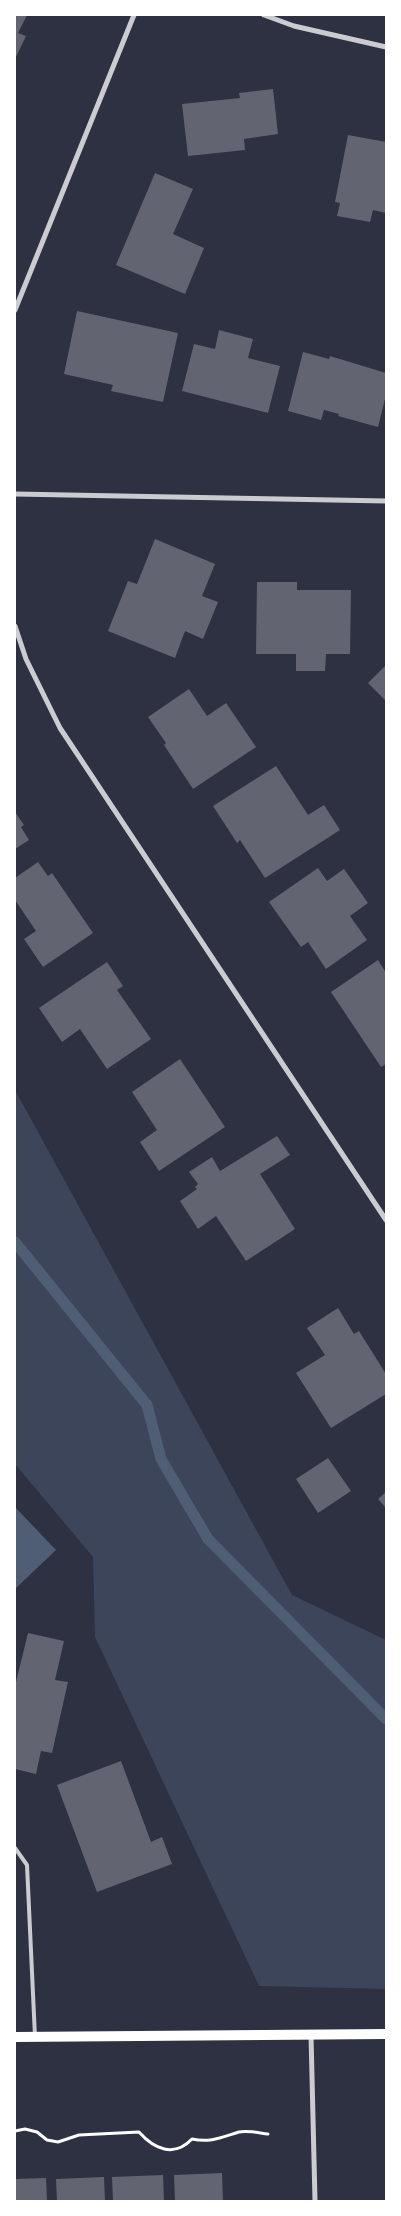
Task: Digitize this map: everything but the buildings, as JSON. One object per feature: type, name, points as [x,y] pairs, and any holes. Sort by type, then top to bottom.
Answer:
[{"type":"main road","points":[[15,2037],[386,2034]]},
{"type":"street","points":[[15,310],[134,15]]},
{"type":"street","points":[[264,15],[294,26],[386,47]]},
{"type":"street","points":[[15,494],[386,501]]},
{"type":"street","points":[[15,626],[26,659],[60,728],[386,1220]]},
{"type":"street","points":[[311,2035],[315,2201]]},
{"type":"lane","points":[[15,1848],[27,1865],[35,2037]]},
{"type":"path","points":[[15,2131],[25,2129],[37,2132],[47,2140],[58,2142],[79,2135],[139,2132],[156,2147],[167,2150],[178,2149],[192,2139],[205,2142],[215,2141],[241,2132],[268,2134]]},
{"type":"shaded area","points":[[15,1090],[292,1595],[386,1640],[386,1989],[259,1986],[95,1637],[93,1557],[15,1464]]},
{"type":"shaded area","points":[[15,1507],[56,1550],[15,1589]]},
{"type":"waterway","points":[[15,1242],[147,1405],[161,1459],[208,1539],[386,1719]]}]
